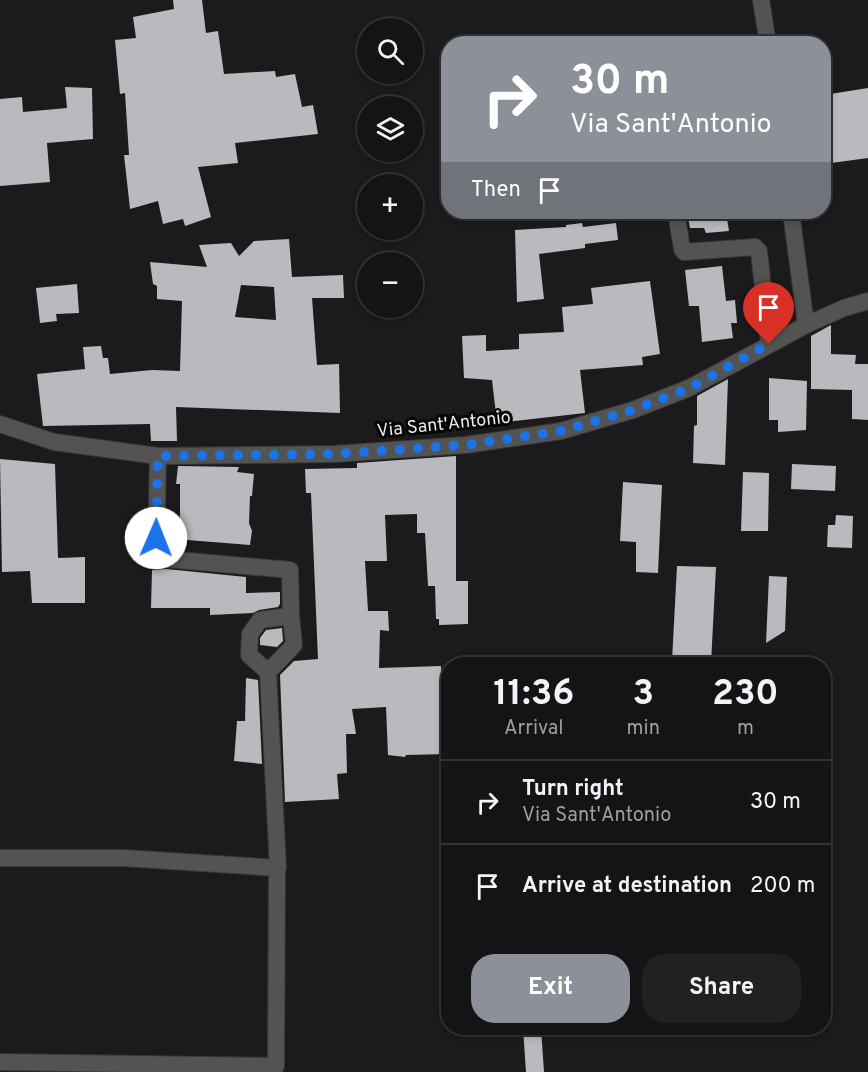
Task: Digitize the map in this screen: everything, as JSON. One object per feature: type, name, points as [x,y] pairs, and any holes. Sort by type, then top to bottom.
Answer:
[{"type":"street","points":[[761,0],[767,36]]},
{"type":"street","points":[[677,219],[684,252],[755,247],[759,251],[769,344]]},
{"type":"street","points":[[792,219],[806,325]]},
{"type":"street","name":"Via Sant'Antonio","points":[[0,424],[54,442],[158,456],[334,454],[466,445],[561,431],[633,410],[690,388],[806,325],[844,308],[868,301]]},
{"type":"street","points":[[158,456],[156,558],[290,570],[294,645],[268,672]]},
{"type":"street","points":[[0,858],[123,858],[278,868],[268,672],[249,655],[250,634],[260,620],[291,615]]},
{"type":"street","points":[[0,1062],[276,1066],[277,872]]},
{"type":"building","points":[[173,0],[202,0],[206,33],[218,31],[224,74],[275,71],[276,77],[295,74],[302,107],[313,105],[318,134],[235,143],[238,163],[198,167],[211,217],[185,226],[183,219],[163,224],[158,201],[130,209],[124,155],[129,155],[125,93],[120,94],[115,40],[136,38],[133,17],[174,9]]},
{"type":"building","points":[[65,87],[92,88],[93,139],[47,143],[50,182],[0,186],[0,99],[22,97],[23,112],[67,108]]},
{"type":"building","points":[[868,88],[868,158],[831,163],[831,94]]},
{"type":"building","points":[[688,219],[727,219],[729,231],[706,233],[704,228],[690,228]]},
{"type":"building","points":[[582,223],[583,227],[616,223],[618,240],[585,244],[585,248],[539,254],[544,299],[517,302],[515,230],[566,227],[566,225]]},
{"type":"building","points":[[289,239],[292,277],[343,275],[344,298],[312,298],[317,365],[339,364],[340,413],[176,407],[177,441],[151,441],[150,424],[43,426],[37,374],[85,369],[83,347],[101,346],[103,358],[108,358],[110,374],[152,370],[180,371],[182,301],[157,299],[157,286],[153,284],[150,262],[207,267],[199,245],[231,243],[239,256],[254,241]],"holes":[[[241,285],[274,287],[276,320],[235,317]]]},
{"type":"building","points":[[722,266],[726,301],[735,300],[737,323],[731,323],[733,338],[702,342],[699,306],[689,306],[685,270]]},
{"type":"building","points":[[650,281],[660,354],[642,357],[643,365],[580,370],[585,413],[497,423],[492,380],[464,378],[462,336],[486,335],[486,351],[519,349],[519,334],[564,332],[562,307],[593,304],[591,288]]},
{"type":"building","points":[[77,284],[79,313],[56,314],[57,321],[40,323],[36,288]]},
{"type":"building","points":[[831,325],[831,354],[856,355],[855,364],[868,364],[868,420],[852,419],[852,390],[811,389],[811,336]]},
{"type":"building","points":[[769,378],[807,381],[806,430],[778,432],[778,420],[769,420]]},
{"type":"building","points":[[728,379],[725,465],[693,463],[697,396]]},
{"type":"building","points":[[456,456],[456,581],[468,581],[468,624],[439,625],[439,619],[436,619],[435,586],[428,586],[425,533],[417,533],[417,514],[385,515],[387,561],[365,561],[368,611],[388,611],[389,631],[380,630],[379,668],[441,666],[441,754],[406,755],[405,757],[388,755],[386,707],[352,709],[356,734],[346,734],[347,773],[337,774],[339,799],[285,802],[280,675],[294,661],[318,659],[311,493],[306,493],[305,469],[357,468],[357,463]]},
{"type":"building","points":[[0,459],[55,464],[58,558],[85,557],[85,603],[32,603],[30,571],[2,572]]},
{"type":"building","points":[[792,464],[836,466],[835,491],[791,489]]},
{"type":"building","points":[[178,466],[239,467],[237,472],[254,474],[252,496],[250,496],[249,523],[252,531],[250,545],[175,539],[175,518],[180,518],[180,484],[176,484]]},
{"type":"building","points":[[743,472],[769,473],[768,531],[741,531]]},
{"type":"building","points":[[623,482],[662,485],[658,573],[636,572],[636,542],[620,541]]},
{"type":"building","points":[[836,515],[853,516],[852,548],[827,547],[828,525],[835,525]]},
{"type":"building","points":[[677,566],[716,567],[711,657],[672,657]]},
{"type":"building","points":[[166,569],[246,577],[246,593],[280,592],[280,604],[278,607],[253,613],[210,615],[210,608],[151,608],[152,570]]},
{"type":"building","points":[[769,576],[787,577],[785,631],[766,643]]},
{"type":"building","points":[[282,628],[283,641],[277,647],[260,645],[260,638],[266,630]]},
{"type":"building","points":[[246,678],[258,680],[262,764],[234,761],[237,721],[245,721]]},
{"type":"building","points":[[523,1035],[541,1035],[544,1072],[526,1072]]},
{"type":"route","points":[[156,538],[158,456],[334,454],[466,445],[561,431],[633,410],[690,388],[769,344]]}]
